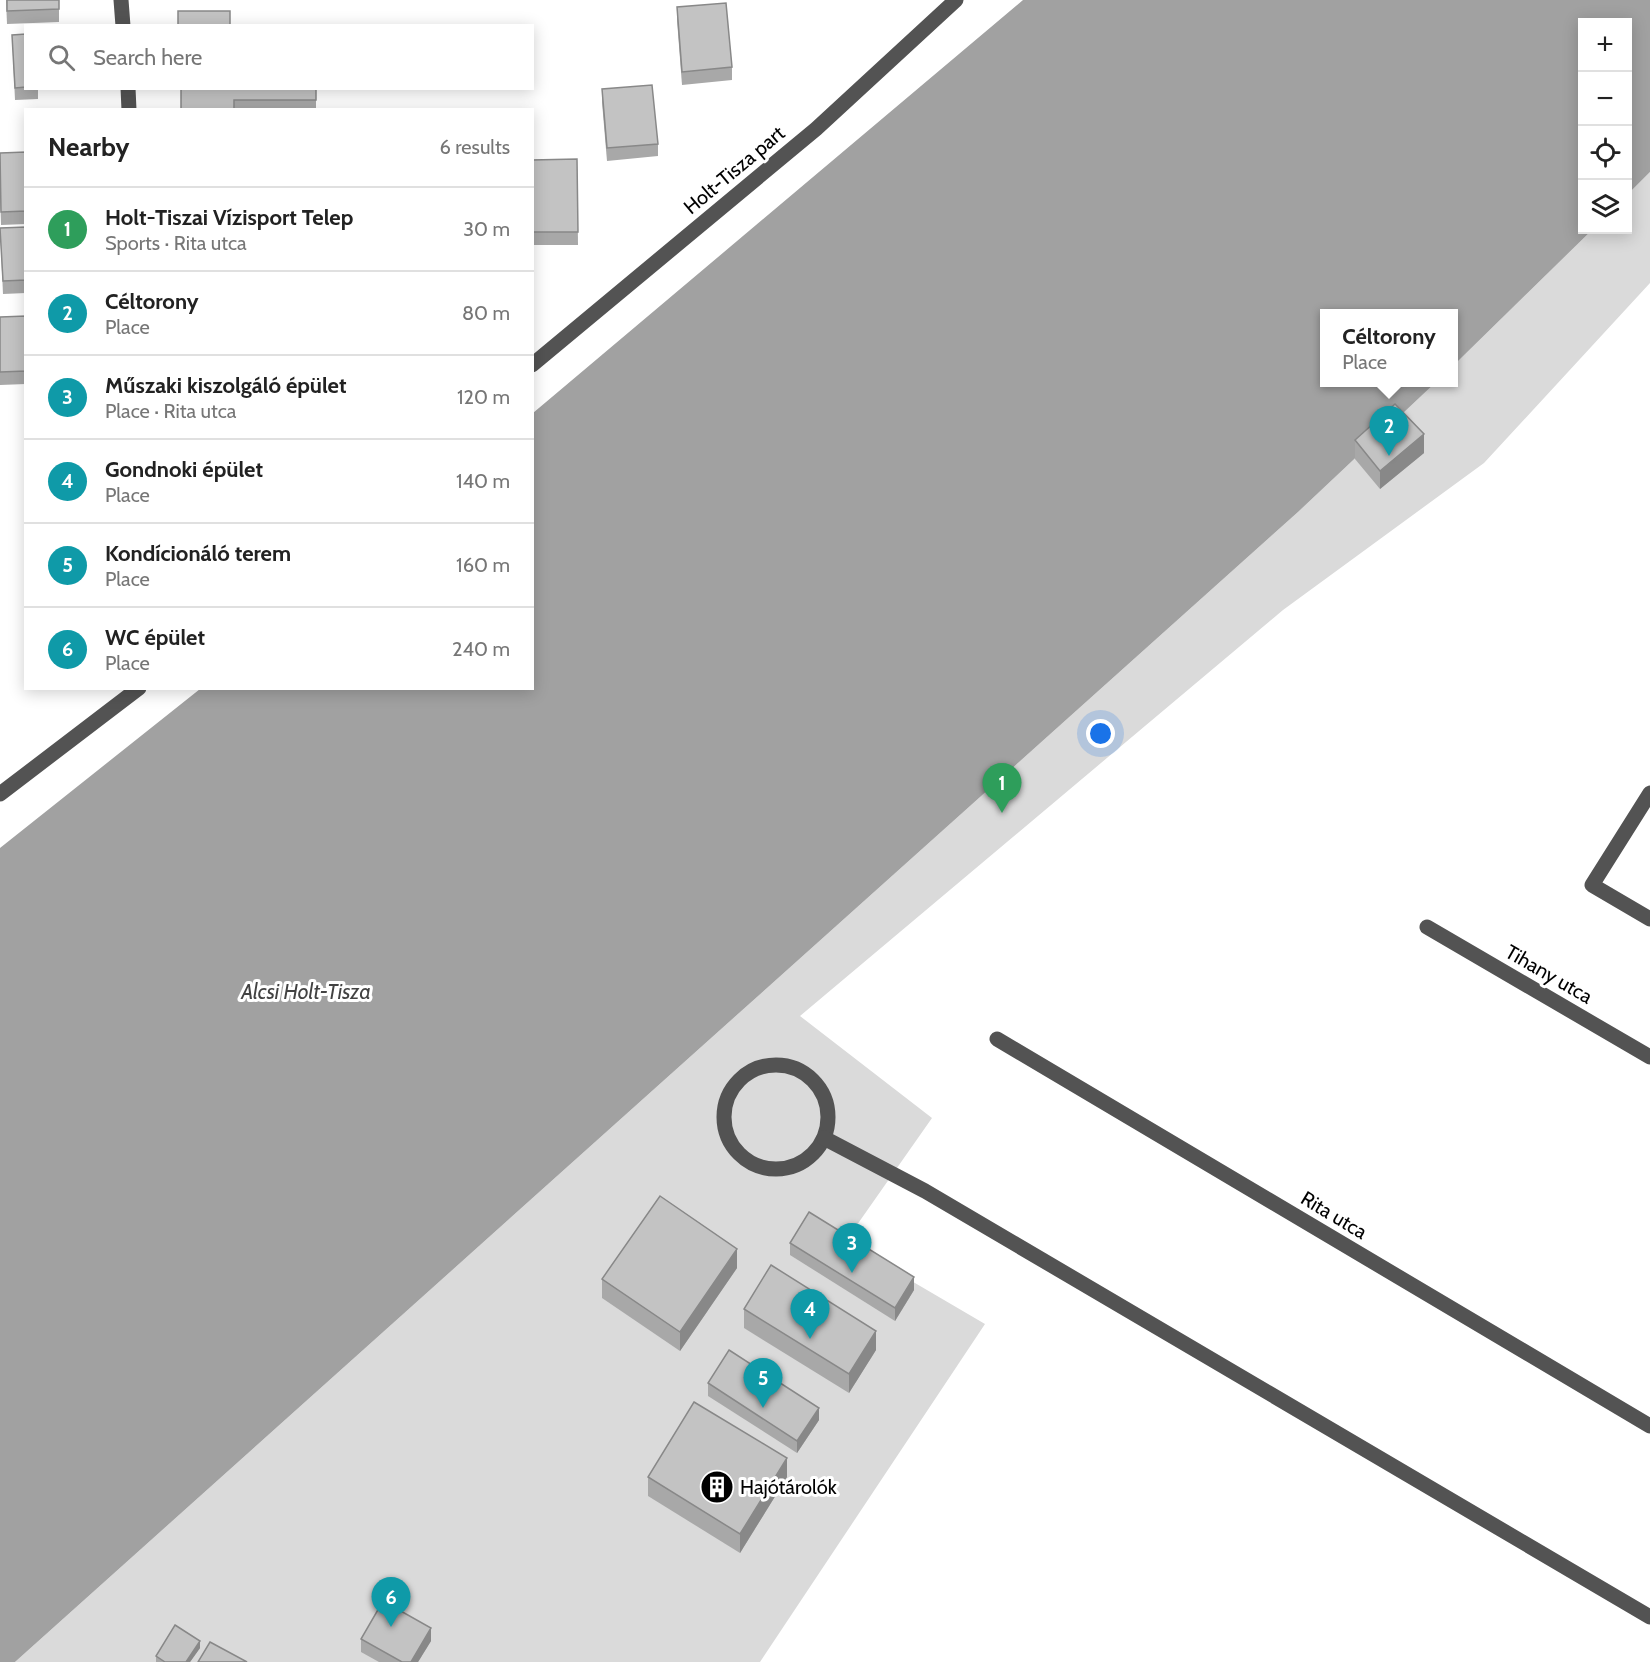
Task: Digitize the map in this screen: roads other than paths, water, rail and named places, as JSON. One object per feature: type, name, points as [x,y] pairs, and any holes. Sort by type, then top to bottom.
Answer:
[{"type":"street","points":[[121,0],[123,24]]},
{"type":"street","name":"Holt-Tisza part","points":[[534,363],[816,129],[956,0]]},
{"type":"street","points":[[128,90],[129,108]]},
{"type":"street","points":[[0,794],[136,690]]},
{"type":"street","points":[[1650,793],[1592,885],[1650,919]]},
{"type":"street","name":"Tihany utca","points":[[1427,927],[1650,1057]]},
{"type":"street","name":"Rita utca","points":[[997,1040],[1650,1426]]},
{"type":"street","points":[[767,1065],[786,1065],[809,1076],[824,1096],[829,1117],[824,1138],[814,1152],[794,1166],[777,1169],[751,1162],[738,1152],[727,1135],[724,1115],[728,1097],[736,1084],[748,1072],[767,1065]]},
{"type":"street","points":[[824,1138],[925,1191],[1650,1617]]},
{"type":"water","name":"Alcsi Holt-Tisza","points":[[1023,0],[1650,0],[1650,172],[1632,190],[1632,18],[1578,18],[1578,234],[1588,234],[1458,361],[1458,309],[1320,309],[1320,387],[1431,387],[1298,512],[15,1662],[0,1662],[0,848],[199,690],[534,690],[534,412]]},
{"type":"place","name":"Céltorony","points":[[1389,456]]},
{"type":"place","name":"Holt-Tiszai Vízisport Telep","points":[[1002,813]]},
{"type":"place","name":"Műszaki kiszolgáló épület","points":[[852,1273]]},
{"type":"place","name":"Gondnoki épület","points":[[810,1339]]},
{"type":"place","name":"Kondícionáló terem","points":[[763,1408]]},
{"type":"place","name":"Hajótárolók","points":[[717,1487]]},
{"type":"place","name":"WC épület","points":[[391,1627]]}]
